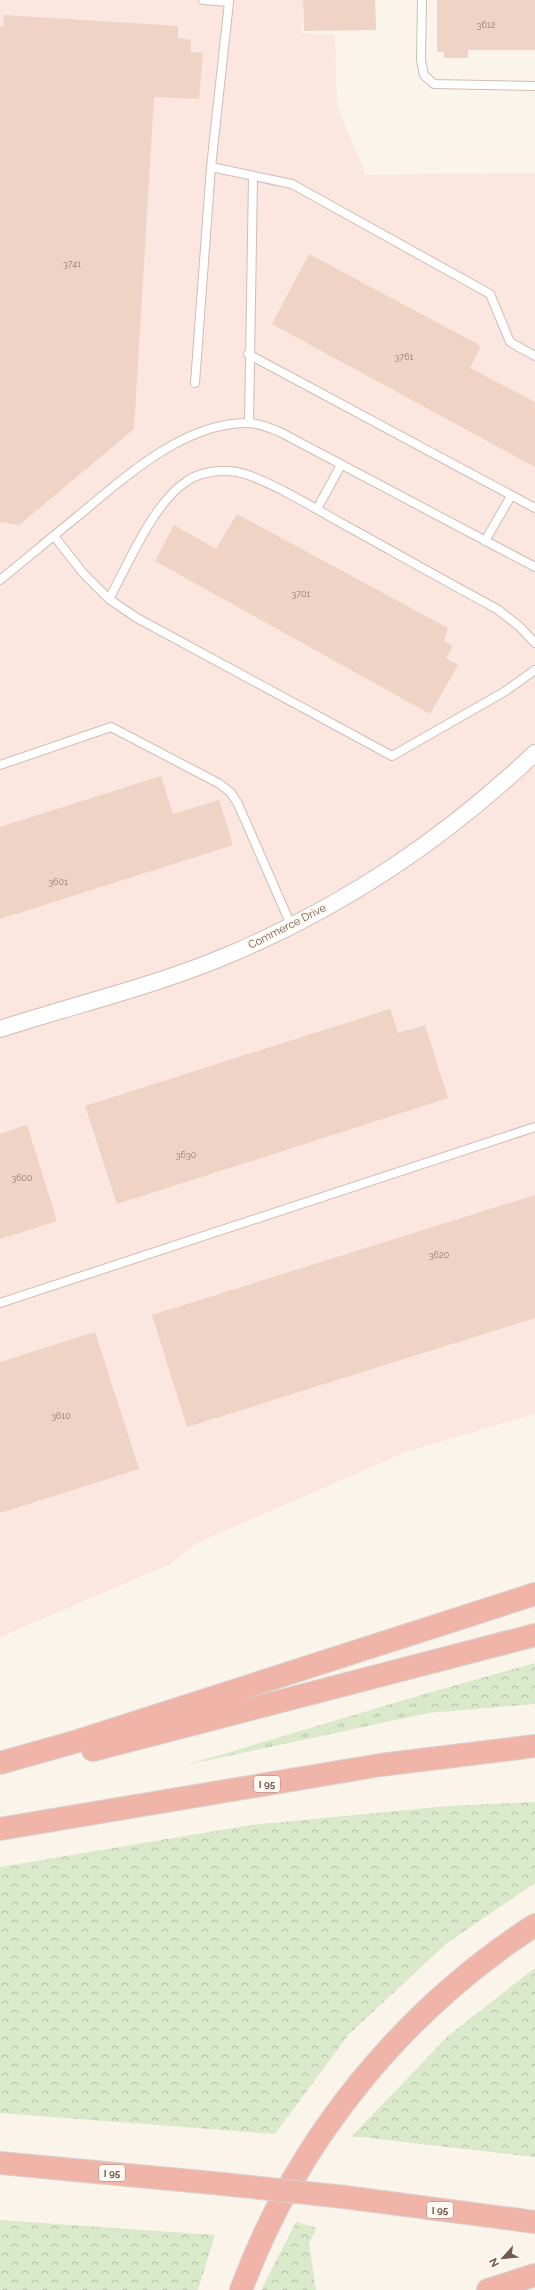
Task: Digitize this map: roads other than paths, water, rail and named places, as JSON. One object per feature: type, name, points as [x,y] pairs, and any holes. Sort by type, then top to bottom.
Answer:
[{"type":"highway","points":[[0,1763],[78,1741],[535,1594]]},
{"type":"highway","points":[[0,1771],[81,1753],[535,1635]]},
{"type":"highway","name":"I 95","points":[[0,1829],[380,1765],[535,1746]]},
{"type":"highway","points":[[241,2290],[254,2255],[300,2167],[348,2098],[371,2069],[436,2002],[475,1968],[535,1924]]},
{"type":"highway","name":"I 95","points":[[0,2163],[344,2197],[535,2222]]},
{"type":"highway","points":[[488,2290],[535,2275]]},
{"type":"street","name":"Commerce Drive","points":[[0,1029],[178,973],[233,953],[291,925],[339,900],[393,868],[447,830],[498,787],[535,753]]},
{"type":"lane","points":[[195,383],[211,167],[229,2],[203,0]]},
{"type":"lane","points":[[422,0],[421,60],[424,75],[434,84],[535,86]]},
{"type":"lane","points":[[211,167],[292,184],[490,294],[510,342],[535,356]]},
{"type":"lane","points":[[249,423],[248,354],[253,177]]},
{"type":"lane","points":[[248,354],[535,508]]},
{"type":"lane","points":[[0,580],[129,473],[183,440],[230,424],[249,423],[280,432],[535,568]]},
{"type":"lane","points":[[316,509],[341,465]]},
{"type":"lane","points":[[109,599],[158,509],[174,490],[188,480],[207,473],[226,470],[248,474],[316,509],[496,609],[520,626],[535,643]]},
{"type":"lane","points":[[484,540],[511,496]]},
{"type":"lane","points":[[54,536],[84,573],[109,599],[137,618],[392,756],[504,692],[535,670]]},
{"type":"lane","points":[[0,765],[111,727],[220,784],[231,793],[238,804],[291,925]]},
{"type":"lane","points":[[0,1303],[535,1127]]}]
